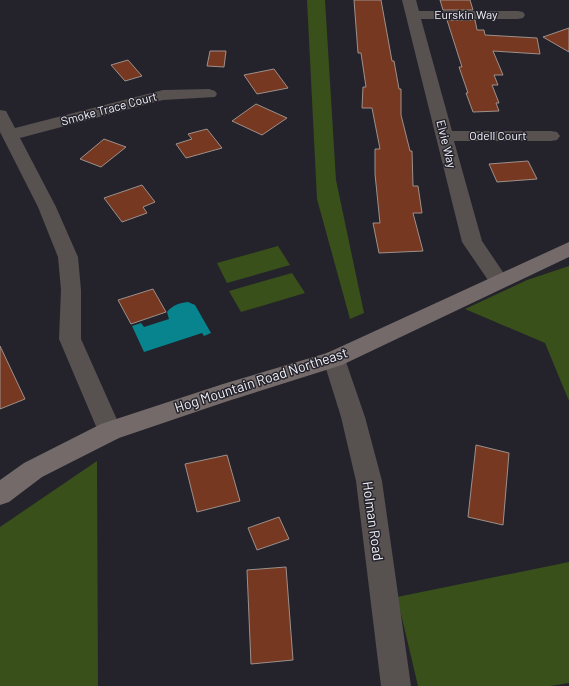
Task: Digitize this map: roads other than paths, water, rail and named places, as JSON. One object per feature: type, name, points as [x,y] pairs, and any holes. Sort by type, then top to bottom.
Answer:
[{"type":"street","name":"Eurskin Way","points":[[411,8],[518,15]]},
{"type":"street","name":"Elvie Way","points":[[411,8],[472,242],[499,281]]},
{"type":"street","name":"Smoke Trace Court","points":[[10,135],[163,95],[208,94]]},
{"type":"street","points":[[0,115],[47,207],[68,257],[71,290],[70,339],[110,431]]},
{"type":"street","name":"Odell Court","points":[[444,136],[551,136]]},
{"type":"street","name":"Hog Mountain Road Northeast","points":[[0,494],[33,470],[110,431],[223,393],[334,359],[569,249]]},
{"type":"street","name":"Holman Road","points":[[334,359],[353,417],[369,482],[396,686]]},
{"type":"water","points":[[188,302],[195,305],[211,333],[204,336],[202,333],[144,352],[132,326],[141,323],[144,327],[169,319],[167,312],[169,310],[176,305]]}]
